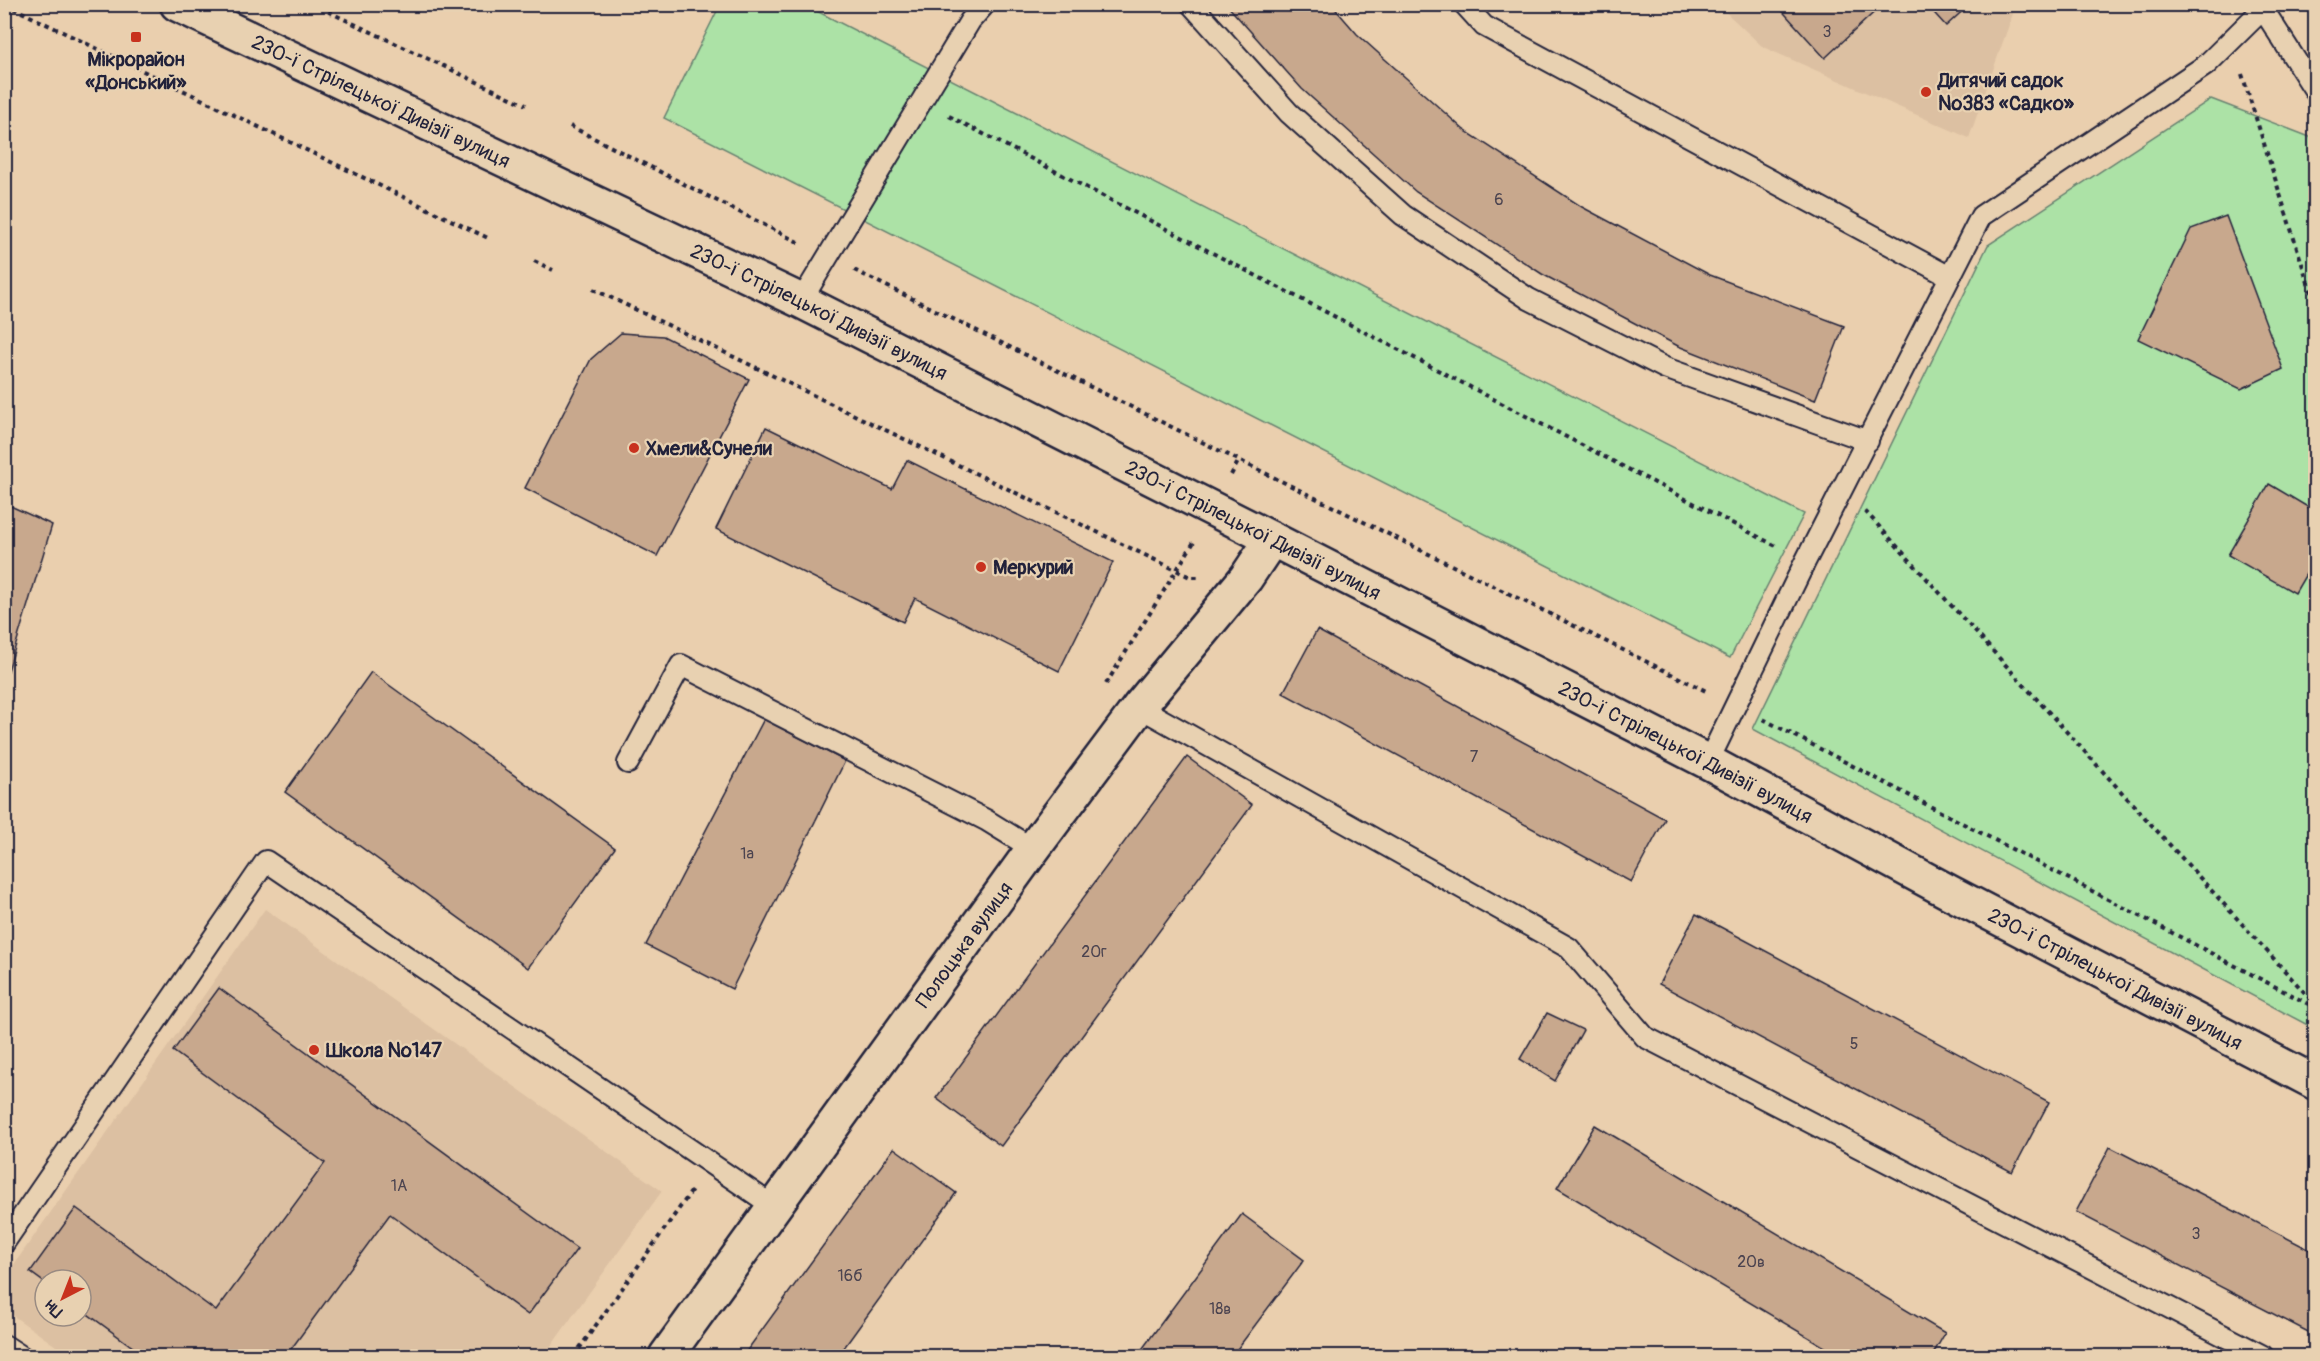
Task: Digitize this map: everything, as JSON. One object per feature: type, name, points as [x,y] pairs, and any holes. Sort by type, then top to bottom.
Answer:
[{"type":"street","name":"230-ї Стрілецької Дивізії вулиця","points":[[177,4],[801,301],[1708,762],[1949,892],[2316,1083]]},
{"type":"street","name":"Полоцька вулиця","points":[[666,1356],[1139,706],[1246,578],[1272,539]]},
{"type":"lane","points":[[801,301],[970,21],[985,4]]},
{"type":"lane","points":[[1191,4],[1289,113],[1403,216],[1529,299],[1665,368],[1868,441]]},
{"type":"lane","points":[[1464,4],[1484,26],[1950,277]]},
{"type":"lane","points":[[1708,762],[1805,562],[1981,216],[2206,65],[2265,7],[2316,92]]},
{"type":"lane","points":[[628,763],[681,665],[986,820],[1033,849]]},
{"type":"lane","points":[[1139,706],[1569,948],[1645,1037],[2263,1356]]},
{"type":"lane","points":[[4,1244],[266,861],[773,1206]]},
{"type":"lane","points":[[4,1345],[21,1356]]},
{"type":"path","points":[[5,4],[490,239]]},
{"type":"path","points":[[312,4],[526,105]]},
{"type":"path","points":[[2240,70],[2316,308]]},
{"type":"path","points":[[921,102],[1805,562]]},
{"type":"path","points":[[570,126],[827,257],[1735,705],[2316,1006]]},
{"type":"path","points":[[534,261],[554,270]]},
{"type":"path","points":[[593,289],[1190,577],[1246,578]]},
{"type":"path","points":[[1843,487],[2316,1006]]},
{"type":"path","points":[[574,1356],[711,1164]]},
{"type":"shaded area","name":"Дитячий садок №383 «Садко»","points":[[1718,5],[2016,5],[1969,138],[1763,47]]},
{"type":"shaded area","name":"Школа №147","points":[[265,909],[662,1191],[544,1356],[70,1356],[5,1310],[5,1277]]},
{"type":"green space","points":[[720,5],[805,5],[1804,514],[1730,658],[664,118]]},
{"type":"green space","points":[[2211,99],[2315,139],[2315,1029],[1753,729],[1988,245]]},
{"type":"building","points":[[1226,4],[1331,4],[1357,34],[1464,130],[1582,207],[1710,275],[1844,326],[1815,400],[1678,346],[1542,274],[1416,192],[1302,89]]},
{"type":"building","points":[[1776,4],[1883,4],[1825,58]]},
{"type":"building","points":[[1926,4],[1970,4],[1946,26]]},
{"type":"building","points":[[2226,216],[2283,369],[2241,389],[2138,339],[2191,229]]},
{"type":"building","points":[[621,333],[663,336],[749,379],[657,556],[525,488],[591,359]]},
{"type":"building","points":[[766,427],[892,489],[907,460],[1113,562],[1059,671],[915,598],[903,622],[716,529]]},
{"type":"building","points":[[2269,484],[2316,512],[2316,557],[2295,593],[2228,555]]},
{"type":"building","points":[[4,503],[52,525],[4,684]]},
{"type":"building","points":[[1317,630],[1665,819],[1631,882],[1283,693]]},
{"type":"building","points":[[371,672],[615,848],[528,968],[285,792]]},
{"type":"building","points":[[764,719],[845,761],[732,989],[646,945]]},
{"type":"building","points":[[1187,757],[1252,805],[1001,1146],[936,1098]]},
{"type":"building","points":[[1696,914],[2049,1102],[2012,1172],[1659,984]]},
{"type":"building","points":[[219,988],[577,1249],[528,1315],[390,1214],[286,1356],[145,1356],[93,1318],[93,1268],[33,1268],[33,1274],[30,1272],[76,1208],[216,1311],[325,1163],[173,1051]]},
{"type":"building","points":[[1547,1013],[1583,1030],[1555,1081],[1520,1059]]},
{"type":"building","points":[[1595,1125],[1945,1333],[1932,1356],[1840,1356],[1557,1188]]},
{"type":"building","points":[[2110,1147],[2316,1253],[2316,1336],[2076,1212]]},
{"type":"building","points":[[894,1148],[956,1193],[838,1356],[743,1356]]},
{"type":"building","points":[[1242,1214],[1304,1260],[1232,1356],[1137,1356]]},
{"type":"place","name":"Мікрорайон «Донський»","points":[[136,37]]},
{"type":"place","name":"Дитячий садок №383 «Садко»","points":[[1926,92]]},
{"type":"place","name":"Хмели&Сунели","points":[[634,448]]},
{"type":"place","name":"Меркурий","points":[[981,567]]},
{"type":"place","name":"Школа №147","points":[[314,1050]]}]
